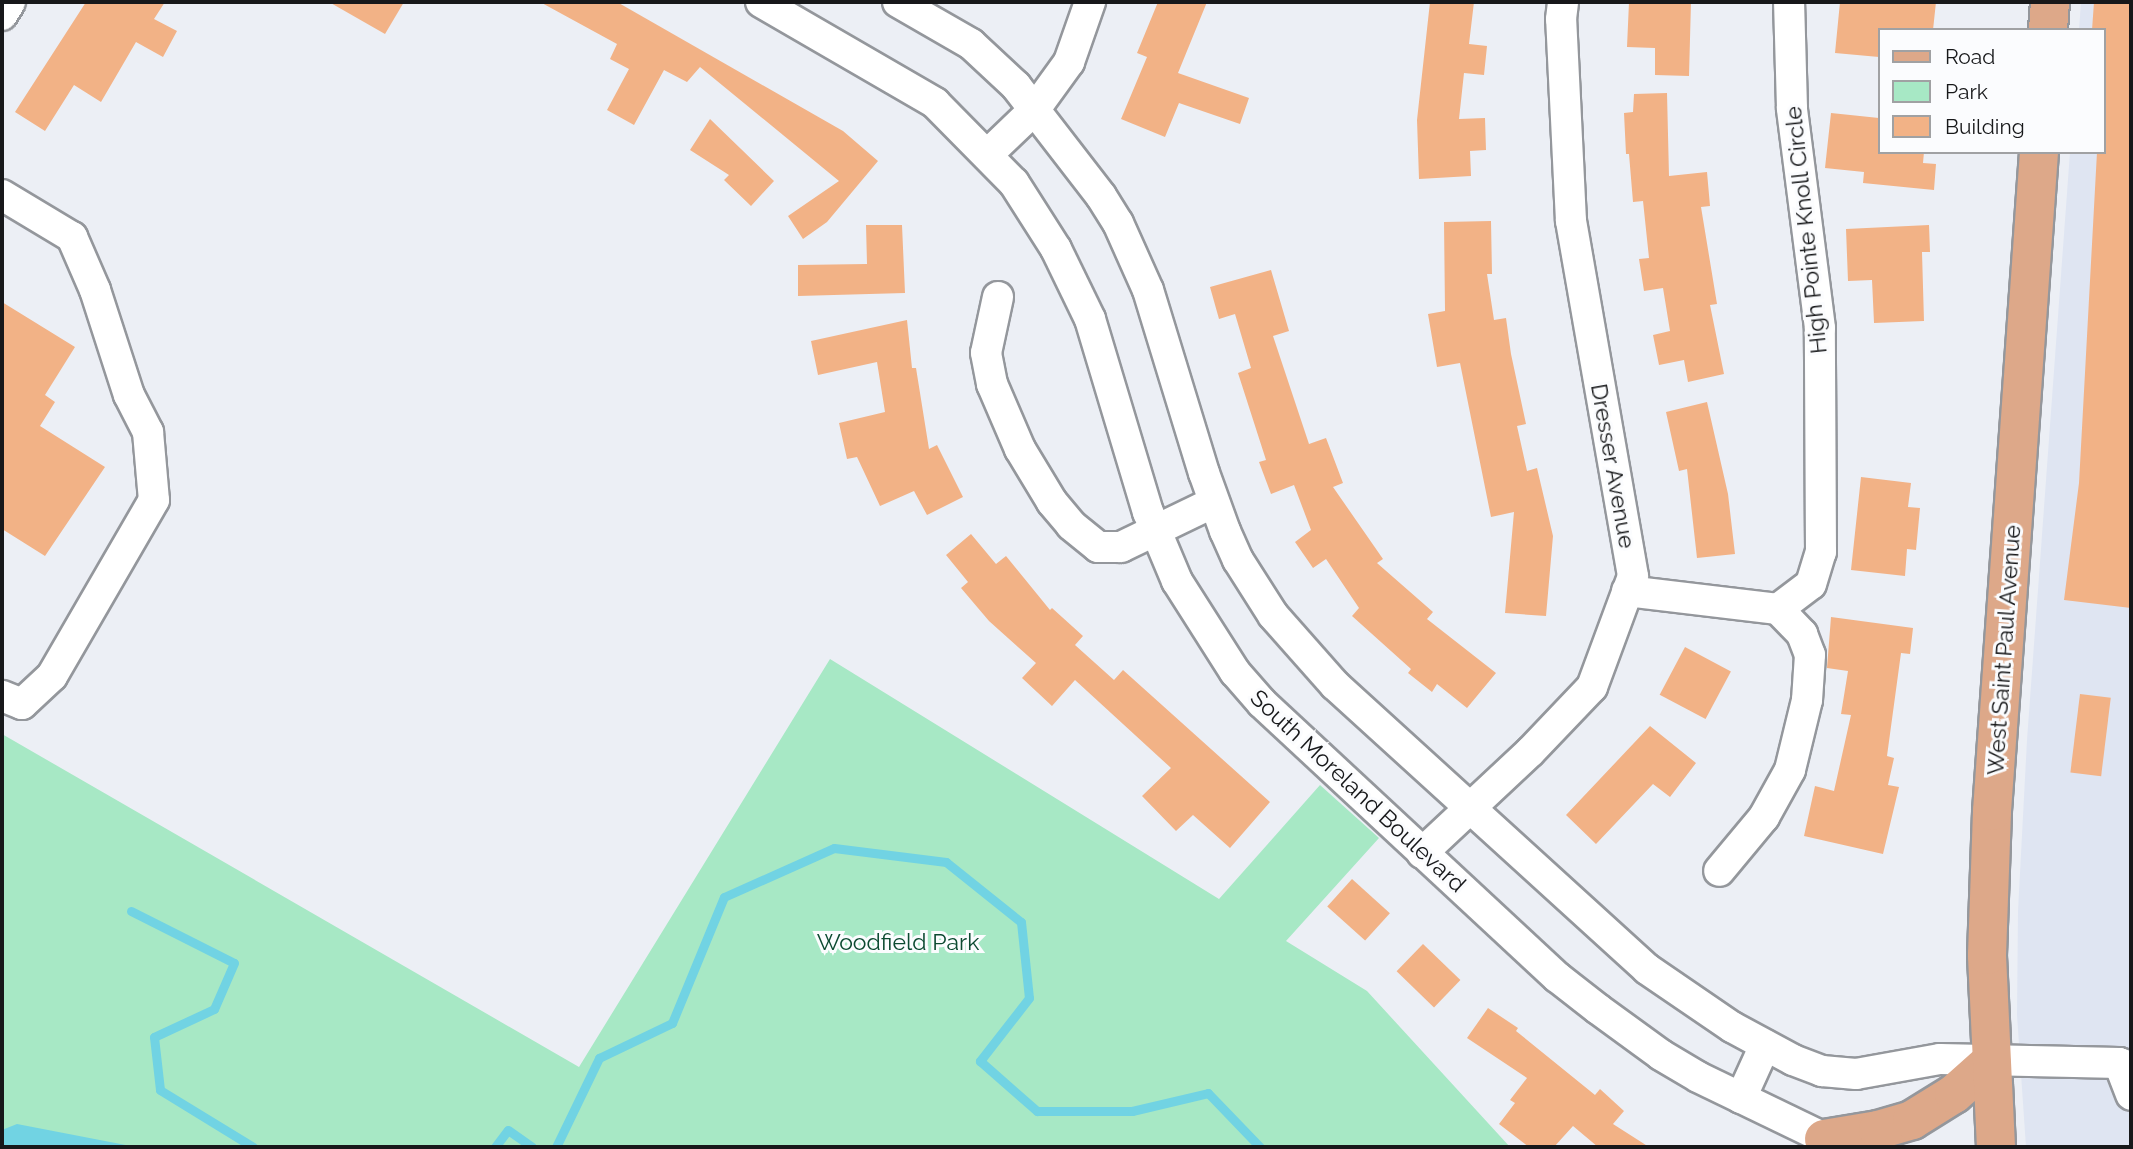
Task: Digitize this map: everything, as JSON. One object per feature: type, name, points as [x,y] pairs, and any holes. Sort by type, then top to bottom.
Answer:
[{"type":"main road","points":[[2048,28],[2050,2]]},
{"type":"main road","name":"West Saint Paul Avenue","points":[[1996,1147],[1986,955],[1992,811],[2039,154]]},
{"type":"main road","points":[[1833,1143],[1912,1120],[1954,1094],[1991,1061]]},
{"type":"street","points":[[2,15],[10,2]]},
{"type":"street","name":"South Moreland Boulevard","points":[[761,2],[935,103],[1014,183],[1076,285],[1090,319],[1156,531],[1188,602],[1235,672],[1294,736],[1556,976],[1598,1009],[1661,1055],[1833,1143]]},
{"type":"street","points":[[898,2],[971,44],[1016,86],[1101,196],[1148,290],[1214,502],[1238,560],[1296,644],[1335,685],[1647,969],[1732,1027],[1793,1060],[1838,1074],[1874,1072],[1940,1059],[2127,1062],[2131,1095]]},
{"type":"street","points":[[987,155],[1035,109],[1069,62],[1090,2]]},
{"type":"street","name":"Dresser Avenue","points":[[1422,853],[1530,752],[1592,687],[1633,576],[1570,221],[1560,19],[1563,2]]},
{"type":"street","name":"High Pointe Knoll Circle","points":[[1778,609],[1811,584],[1821,552],[1819,328],[1792,108],[1789,2]]},
{"type":"street","points":[[2,195],[72,237],[95,290],[129,395],[148,432],[154,500],[52,676],[22,704],[2,696]]},
{"type":"street","points":[[998,297],[986,353],[992,384],[1020,449],[1052,502],[1070,525],[1098,547],[1122,547],[1214,502]]},
{"type":"street","points":[[1627,591],[1778,609],[1794,623],[1810,655],[1807,700],[1790,770],[1764,817],[1719,871]]},
{"type":"street","points":[[1741,1098],[1765,1045]]},
{"type":"shaded area","points":[[2081,2],[2131,2],[2131,1147],[2026,1147],[2017,1015],[2018,911],[2027,740],[2070,154],[2105,154],[2105,28],[2079,28]]},
{"type":"green space","name":"Woodfield Park","points":[[830,659],[1219,899],[1320,785],[1379,838],[1286,941],[1367,991],[1510,1147],[2,1147],[2,734],[579,1067]]},
{"type":"water","points":[[17,1124],[136,1147],[2,1147],[2,1130]]},
{"type":"building","points":[[86,2],[165,2],[154,19],[177,31],[163,57],[136,42],[101,102],[74,85],[45,131],[15,112]]},
{"type":"building","points":[[329,2],[404,2],[385,34]]},
{"type":"building","points":[[540,2],[617,2],[843,131],[878,161],[827,222],[803,239],[788,216],[839,181],[700,67],[687,82],[664,70],[634,125],[607,110],[629,69],[610,59],[617,44]]},
{"type":"building","points":[[1158,2],[1207,2],[1178,73],[1249,98],[1240,124],[1179,103],[1165,137],[1121,119],[1147,57],[1137,53]]},
{"type":"building","points":[[1430,2],[1474,2],[1469,44],[1487,46],[1484,75],[1464,73],[1459,119],[1485,118],[1486,150],[1470,151],[1471,176],[1419,179],[1417,120]]},
{"type":"building","points":[[1629,2],[1691,2],[1689,76],[1655,75],[1655,48],[1627,47]]},
{"type":"building","points":[[1840,2],[1936,2],[1933,28],[1878,28],[1878,57],[1835,53]]},
{"type":"building","points":[[2094,2],[2131,2],[2131,608],[2064,600],[2079,483],[2097,154],[2105,154],[2105,28],[2092,28]]},
{"type":"building","points":[[1667,93],[1669,176],[1707,172],[1710,206],[1701,207],[1717,304],[1710,305],[1724,374],[1688,382],[1684,360],[1659,365],[1653,335],[1670,331],[1663,288],[1644,291],[1639,259],[1649,258],[1643,201],[1633,202],[1629,154],[1626,154],[1624,113],[1633,112],[1634,94]]},
{"type":"building","points":[[1831,113],[1878,118],[1878,154],[1924,154],[1923,163],[1936,164],[1934,190],[1863,183],[1864,172],[1825,168]]},
{"type":"building","points":[[710,119],[774,181],[751,206],[724,180],[729,175],[690,150]]},
{"type":"building","points":[[1491,221],[1492,274],[1487,274],[1494,320],[1506,318],[1526,424],[1517,426],[1527,471],[1537,468],[1553,536],[1546,616],[1505,613],[1514,512],[1491,517],[1460,363],[1437,367],[1428,314],[1445,311],[1444,222]]},
{"type":"building","points":[[866,225],[902,225],[905,293],[798,296],[798,265],[867,264]]},
{"type":"building","points":[[1929,225],[1930,252],[1922,252],[1924,321],[1874,323],[1872,280],[1848,281],[1846,229]]},
{"type":"building","points":[[1271,270],[1289,331],[1273,336],[1309,444],[1326,438],[1343,483],[1333,487],[1383,559],[1377,563],[1433,612],[1427,619],[1496,673],[1467,708],[1437,684],[1432,692],[1408,673],[1411,669],[1352,616],[1359,608],[1326,559],[1313,568],[1295,542],[1311,530],[1294,485],[1271,494],[1259,462],[1266,460],[1238,373],[1251,368],[1235,314],[1219,319],[1210,287]]},
{"type":"building","points":[[2,302],[75,347],[45,395],[55,402],[40,426],[105,467],[45,556],[2,529]]},
{"type":"building","points":[[907,320],[912,368],[916,368],[929,449],[937,445],[963,497],[927,515],[914,491],[880,506],[857,457],[847,459],[839,423],[885,412],[877,362],[818,375],[811,341]]},
{"type":"building","points":[[1707,402],[1728,494],[1735,554],[1697,558],[1687,469],[1679,471],[1666,412]]},
{"type":"building","points":[[1861,477],[1911,483],[1908,507],[1920,508],[1916,550],[1907,549],[1905,576],[1851,570]]},
{"type":"building","points":[[971,534],[996,564],[1006,556],[1050,610],[1052,608],[1083,636],[1075,645],[1114,680],[1123,670],[1270,802],[1230,848],[1193,815],[1176,831],[1142,796],[1171,768],[1075,680],[1052,706],[1022,678],[1036,663],[989,621],[961,588],[968,582],[946,555]]},
{"type":"building","points":[[1831,617],[1913,628],[1910,654],[1901,653],[1887,756],[1894,758],[1888,785],[1899,787],[1883,854],[1804,836],[1815,786],[1834,791],[1851,715],[1841,714],[1848,671],[1827,668]]},
{"type":"building","points":[[1685,647],[1731,671],[1706,719],[1660,695]]},
{"type":"building","points":[[2080,694],[2111,698],[2101,776],[2070,772]]},
{"type":"building","points":[[1650,726],[1696,763],[1670,797],[1653,784],[1596,844],[1566,815]]},
{"type":"building","points":[[1352,879],[1390,913],[1365,941],[1327,906]]},
{"type":"building","points":[[1423,944],[1460,980],[1434,1007],[1397,971]]},
{"type":"building","points":[[1488,1008],[1518,1028],[1516,1031],[1595,1095],[1600,1089],[1624,1111],[1613,1124],[1649,1147],[1598,1147],[1573,1126],[1554,1147],[1529,1147],[1499,1124],[1515,1103],[1510,1100],[1527,1078],[1467,1038]]},
{"type":"waterway","points":[[556,1147],[599,1058],[672,1023],[724,897],[834,848],[946,862],[1021,922],[1029,998],[980,1061],[1037,1111],[1132,1111],[1208,1093],[1260,1147]]},
{"type":"waterway","points":[[131,911],[234,963],[214,1009],[154,1037],[160,1090],[253,1147]]},
{"type":"waterway","points":[[495,1147],[508,1130],[532,1147]]}]
